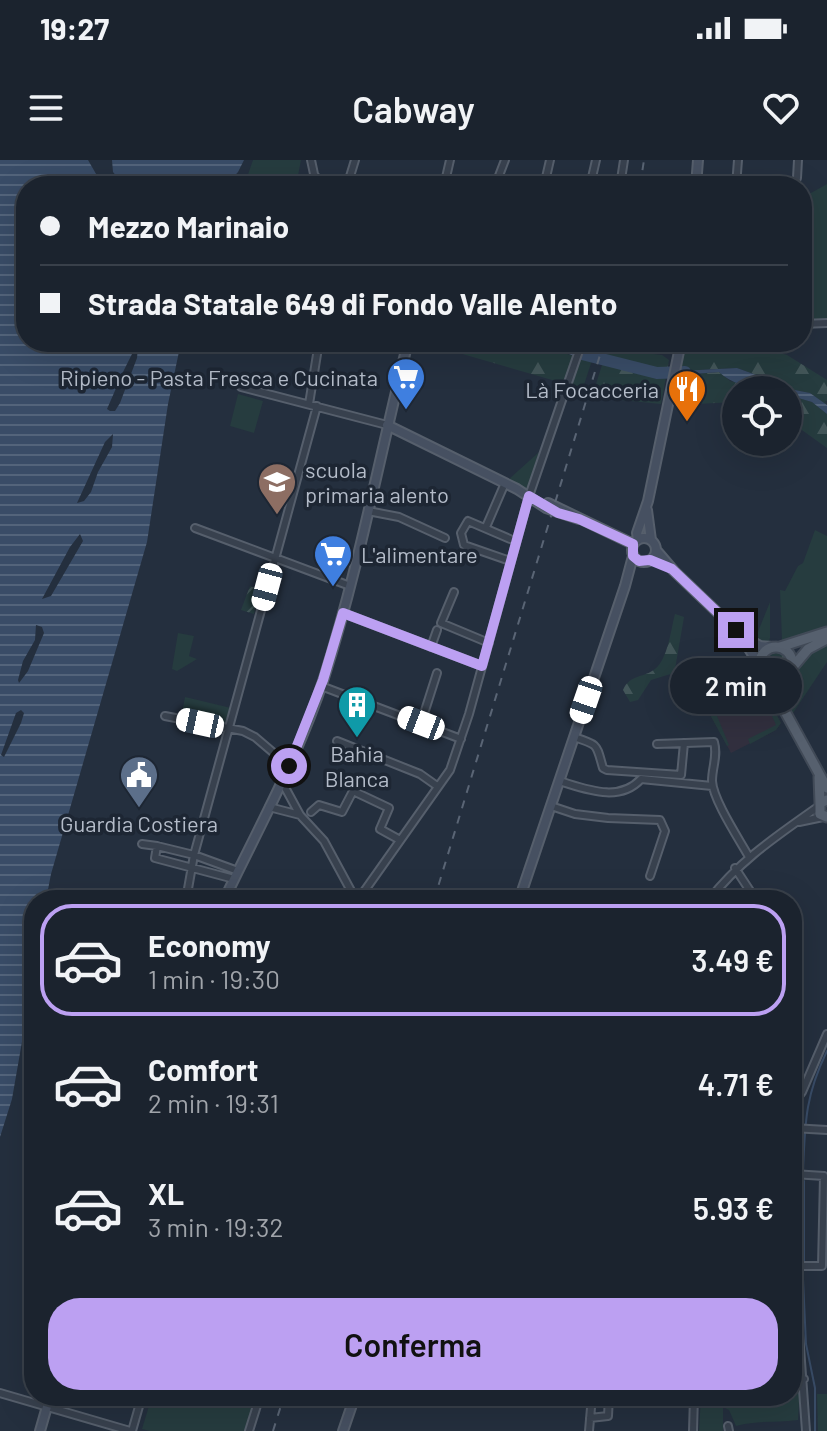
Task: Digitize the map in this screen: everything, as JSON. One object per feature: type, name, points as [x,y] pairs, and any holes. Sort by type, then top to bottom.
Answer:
[{"type":"main road","points":[[229,890],[282,782],[321,686],[350,586],[405,352]]},
{"type":"main road","points":[[522,890],[625,586],[648,501],[679,352]]},
{"type":"main road","points":[[387,425],[579,519],[635,542],[645,538],[654,545]]},
{"type":"main road","points":[[648,501],[648,532],[672,569],[740,634],[756,645],[777,647],[792,658],[784,692],[788,719]]},
{"type":"main road","points":[[625,586],[649,560],[654,545]]},
{"type":"main road","points":[[633,556],[639,561],[649,560],[672,569]]},
{"type":"main road","points":[[763,671],[764,652],[827,632]]},
{"type":"main road","points":[[740,634],[827,788]]},
{"type":"main road","points":[[763,671],[775,680],[791,671],[808,649],[827,639]]},
{"type":"main road","points":[[817,770],[822,803],[819,811],[826,817]]},
{"type":"main road","points":[[40,1431],[47,1406]]},
{"type":"main road","points":[[343,1431],[352,1406]]},
{"type":"street","points":[[308,404],[317,352]]},
{"type":"street","points":[[364,890],[450,770],[489,643],[510,561],[534,498],[579,352]]},
{"type":"street","points":[[241,387],[387,425]]},
{"type":"street","points":[[188,890],[194,855],[317,406]]},
{"type":"street","points":[[486,527],[505,483]]},
{"type":"street","points":[[368,511],[399,517],[445,538]]},
{"type":"street","points":[[510,539],[468,521],[461,533],[464,545],[510,561]]},
{"type":"street","points":[[195,528],[350,586]]},
{"type":"street","points":[[454,592],[441,623],[489,643]]},
{"type":"street","points":[[343,613],[482,666]]},
{"type":"street","points":[[431,647],[437,630]]},
{"type":"street","points":[[421,723],[437,673]]},
{"type":"street","points":[[321,686],[461,739]]},
{"type":"street","points":[[165,716],[230,728],[255,737],[289,766]]},
{"type":"street","points":[[574,737],[595,743],[603,768],[607,770],[681,775],[684,743]]},
{"type":"street","points":[[337,741],[420,774],[437,786]]},
{"type":"street","points":[[657,744],[714,742],[716,751],[712,786],[729,827],[749,857]]},
{"type":"street","points":[[559,781],[615,793],[633,788],[641,779],[712,786]]},
{"type":"street","points":[[282,782],[300,815],[324,841],[351,890]]},
{"type":"street","points":[[311,812],[319,805],[342,812],[353,791],[389,808],[380,829],[400,840]]},
{"type":"street","points":[[717,890],[735,868],[822,803]]},
{"type":"street","points":[[551,806],[586,815],[660,820],[665,831],[650,876]]},
{"type":"street","points":[[269,807],[300,815]]},
{"type":"street","points":[[795,823],[826,817]]},
{"type":"street","points":[[142,844],[194,855],[236,875]]},
{"type":"street","points":[[157,846],[155,858],[236,875]]},
{"type":"street","points":[[735,868],[749,890]]},
{"type":"street","points":[[802,1092],[827,1034]]},
{"type":"street","points":[[802,1128],[827,1130]]},
{"type":"street","points":[[802,1175],[824,1176],[822,1266],[802,1266]]},
{"type":"street","points":[[802,1360],[806,1431]]},
{"type":"street","points":[[0,1393],[24,1400]]},
{"type":"street","points":[[47,1406],[131,1431],[139,1406]]},
{"type":"street","points":[[249,1431],[257,1406]]},
{"type":"street","points":[[589,1431],[591,1406]]},
{"type":"street","points":[[590,1418],[608,1416],[608,1406]]},
{"type":"street","points":[[693,1431],[694,1406]]},
{"type":"shaded area","points":[[759,682],[761,692],[765,692],[781,723],[776,730],[731,753],[707,709]]},
{"type":"green space","points":[[253,160],[301,160],[298,176],[247,176]]},
{"type":"green space","points":[[827,184],[827,322],[812,321],[812,192]]},
{"type":"green space","points":[[456,352],[560,352],[575,356],[566,384]]},
{"type":"green space","points":[[583,352],[595,352],[583,388],[572,385]]},
{"type":"green space","points":[[606,352],[662,355],[669,360],[661,404],[592,397]]},
{"type":"green space","points":[[693,352],[777,352],[787,355],[827,380],[827,405],[810,393],[802,391],[802,376],[759,376],[737,368],[680,371],[683,354]]},
{"type":"green space","points":[[719,372],[724,376],[722,403],[675,405],[680,375]]},
{"type":"green space","points":[[238,394],[263,401],[254,433],[230,426]]},
{"type":"green space","points":[[802,399],[812,402],[827,414],[827,448],[802,430]]},
{"type":"green space","points":[[539,452],[527,489],[508,480]]},
{"type":"green space","points":[[815,530],[827,536],[827,630],[786,643],[782,640],[780,590],[785,591],[798,566],[803,563]]},
{"type":"green space","points":[[250,586],[259,589],[254,614],[241,610]]},
{"type":"green space","points":[[770,602],[770,638],[763,643],[755,639]]},
{"type":"green space","points":[[675,614],[684,617],[677,672],[651,680],[638,700],[630,702],[623,690],[629,681],[651,672],[659,664],[666,651]]},
{"type":"green space","points":[[178,633],[194,636],[189,656],[197,659],[177,671],[172,669]]},
{"type":"green space","points":[[827,644],[827,662],[791,716],[789,693],[795,673],[808,657]]},
{"type":"green space","points":[[777,653],[784,656],[787,663],[784,670],[777,673],[770,670],[767,663],[770,656]]},
{"type":"green space","points":[[756,683],[760,689],[751,686],[717,705],[715,711],[727,746],[707,709]]},
{"type":"green space","points":[[185,697],[231,708],[226,728],[181,718]]},
{"type":"green space","points":[[771,704],[781,723],[776,730],[750,744],[748,739],[776,725],[768,707]]},
{"type":"green space","points":[[817,1394],[827,1394],[827,1431],[818,1431]]},
{"type":"green space","points":[[149,1406],[253,1406],[245,1431],[142,1429]]},
{"type":"green space","points":[[700,1406],[799,1406],[798,1420],[736,1426],[729,1410],[723,1407],[723,1431],[699,1431]]},
{"type":"water","points":[[0,160],[88,160],[97,176],[16,176],[16,352],[179,352],[147,542],[48,890],[24,890],[24,1030],[12,1099],[0,1137]]},
{"type":"water","points":[[112,160],[244,160],[234,176],[116,176]]},
{"type":"water","points":[[737,368],[759,376],[724,376],[719,372],[680,375],[680,371]]},
{"type":"water","points":[[802,391],[810,393],[827,405],[827,414],[812,402],[802,399]]},
{"type":"pier","points":[[133,352],[138,352],[120,403],[115,411],[110,411],[107,409]]},
{"type":"pier","points":[[113,434],[112,447],[91,492],[84,501],[77,503],[105,442]]},
{"type":"pier","points":[[80,534],[83,541],[51,596],[42,599],[70,547]]},
{"type":"pier","points":[[36,625],[42,627],[44,633],[28,671],[19,683],[23,661],[35,640]]},
{"type":"pier","points":[[21,710],[24,713],[21,723],[4,757],[1,755],[16,713]]},
{"type":"waterway","points":[[578,353],[657,373],[685,372]]},
{"type":"waterway","points":[[803,1172],[808,1110],[814,1082],[827,1051]]},
{"type":"waterway","points":[[804,1181],[804,1264]]},
{"type":"waterway","points":[[803,1279],[806,1344],[815,1388],[815,1431]]},
{"type":"railway","points":[[642,176],[644,160]]},
{"type":"railway","points":[[437,890],[601,352]]},
{"type":"railway","points":[[273,1431],[281,1406]]},
{"type":"place","name":"Ripieno - Pasta Fresca e Cucinata","points":[[406,411]]},
{"type":"place","name":"Là Focacceria","points":[[687,423]]},
{"type":"place","name":"scuola primaria alento","points":[[277,516]]},
{"type":"place","name":"L'alimentare","points":[[333,588]]},
{"type":"place","name":"Bahia Blanca","points":[[357,739]]},
{"type":"place","name":"Guardia Costiera","points":[[139,809]]},
{"type":"route","points":[[289,766],[323,680],[343,613],[482,666],[529,496],[546,508],[579,519],[633,544],[633,556],[639,561],[650,560],[672,569],[736,630]]}]
